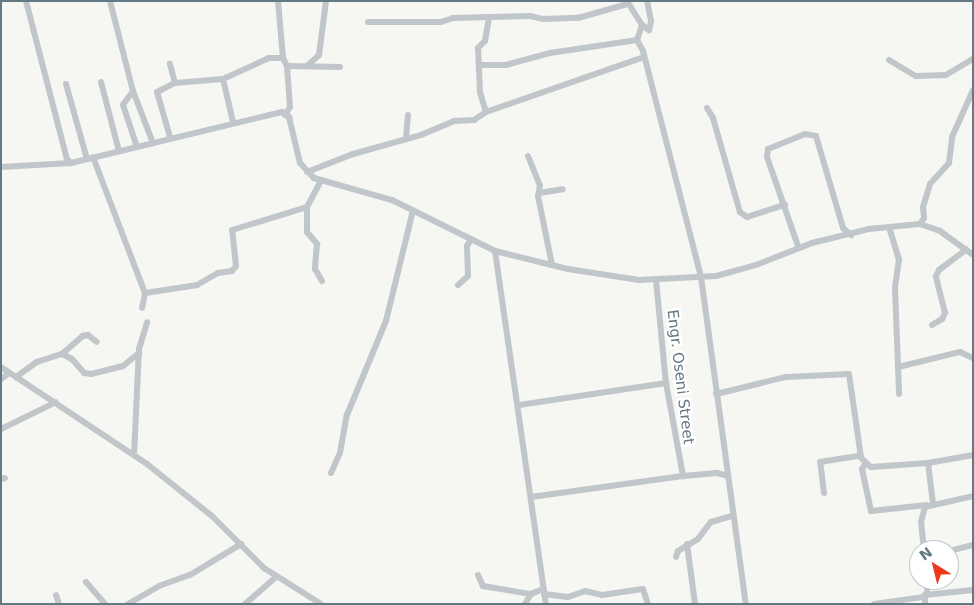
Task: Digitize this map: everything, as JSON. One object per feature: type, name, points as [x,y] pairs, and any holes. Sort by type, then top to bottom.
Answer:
[{"type":"street","points":[[26,1],[67,162]]},
{"type":"street","points":[[110,1],[133,92],[153,143]]},
{"type":"street","points":[[278,1],[283,58],[287,66],[290,107],[285,115]]},
{"type":"street","points":[[307,65],[319,55],[326,1]]},
{"type":"street","points":[[368,22],[441,22],[453,18],[578,18],[627,2],[642,25],[649,30],[651,21],[647,1]]},
{"type":"street","points":[[486,112],[480,92],[481,66],[478,48],[485,41],[489,18]]},
{"type":"street","points":[[642,25],[636,40],[644,57],[701,277],[732,516],[746,604]]},
{"type":"street","points":[[481,66],[506,65],[550,53],[599,48],[636,40]]},
{"type":"street","points":[[307,172],[454,121],[474,120],[486,112],[644,57]]},
{"type":"street","points":[[170,137],[157,92],[175,83],[223,79],[265,59],[283,58]]},
{"type":"street","points":[[889,60],[916,76],[946,75],[973,59]]},
{"type":"street","points":[[170,64],[175,83]]},
{"type":"street","points":[[287,66],[307,65],[340,68]]},
{"type":"street","points":[[223,79],[233,122]]},
{"type":"street","points":[[101,82],[119,151]]},
{"type":"street","points":[[66,84],[90,158],[145,293],[142,308]]},
{"type":"street","points":[[920,224],[924,218],[923,207],[930,184],[949,163],[952,137],[973,90]]},
{"type":"street","points":[[133,92],[123,105],[137,147]]},
{"type":"street","points":[[707,108],[714,118],[740,212],[747,218],[785,205]]},
{"type":"street","points":[[1,167],[67,162],[90,158],[274,112],[289,117],[300,163],[307,172],[321,181],[392,200],[495,251],[552,265],[619,277],[656,280],[701,277],[756,265],[798,246],[889,226],[920,224],[940,231],[973,255]]},
{"type":"street","points":[[406,138],[408,115]]},
{"type":"street","points":[[798,246],[767,157],[768,150],[805,134],[814,134],[824,159],[843,228],[851,235]]},
{"type":"street","points":[[528,156],[540,185],[538,193],[552,265]]},
{"type":"street","points":[[321,181],[307,207],[307,232],[318,244],[315,268],[322,281]]},
{"type":"street","points":[[538,193],[563,188]]},
{"type":"street","points":[[145,293],[197,285],[218,273],[232,271],[236,266],[232,230],[307,207]]},
{"type":"street","points":[[331,473],[340,453],[347,415],[386,321],[413,210]]},
{"type":"street","points":[[889,226],[899,259],[895,288],[899,394]]},
{"type":"street","points":[[458,285],[468,276],[467,246],[471,239]]},
{"type":"street","points":[[932,325],[942,320],[945,314],[936,276],[938,270],[966,250]]},
{"type":"street","points":[[495,251],[520,405],[546,604]]},
{"type":"street","name":"Engr. Oseni Street","points":[[656,280],[666,383],[682,476]]},
{"type":"street","points":[[134,455],[139,353],[147,322]]},
{"type":"street","points":[[1,379],[38,362],[62,354],[83,336],[88,336],[97,342]]},
{"type":"street","points":[[898,367],[960,352],[973,358]]},
{"type":"street","points":[[62,354],[72,358],[84,373],[91,374],[123,366],[139,353]]},
{"type":"street","points":[[1,367],[134,455],[184,492],[276,576],[321,604]]},
{"type":"street","points":[[716,394],[786,377],[849,374],[861,457],[865,464],[871,467],[928,463],[973,456]]},
{"type":"street","points":[[520,405],[666,383]]},
{"type":"street","points":[[1,429],[56,402]]},
{"type":"street","points":[[824,493],[820,462],[861,457]]},
{"type":"street","points":[[923,540],[922,513],[930,504],[928,463]]},
{"type":"street","points":[[865,464],[862,469],[871,511],[930,504],[973,496]]},
{"type":"street","points":[[531,497],[682,476],[718,473],[728,476]]},
{"type":"street","points":[[676,557],[678,550],[698,539],[717,519],[732,516]]},
{"type":"street","points":[[128,604],[159,586],[190,575],[241,544]]},
{"type":"street","points":[[687,544],[695,604]]},
{"type":"street","points":[[959,548],[973,545]]},
{"type":"street","points":[[478,575],[483,586],[532,594],[544,591],[568,597],[585,591],[602,595],[643,589],[648,604]]},
{"type":"street","points":[[246,604],[276,576]]},
{"type":"street","points":[[86,582],[105,604]]},
{"type":"street","points":[[925,604],[926,590]]},
{"type":"street","points":[[874,604],[925,595],[973,590]]},
{"type":"street","points":[[525,604],[532,594]]},
{"type":"street","points":[[56,595],[59,604]]}]
